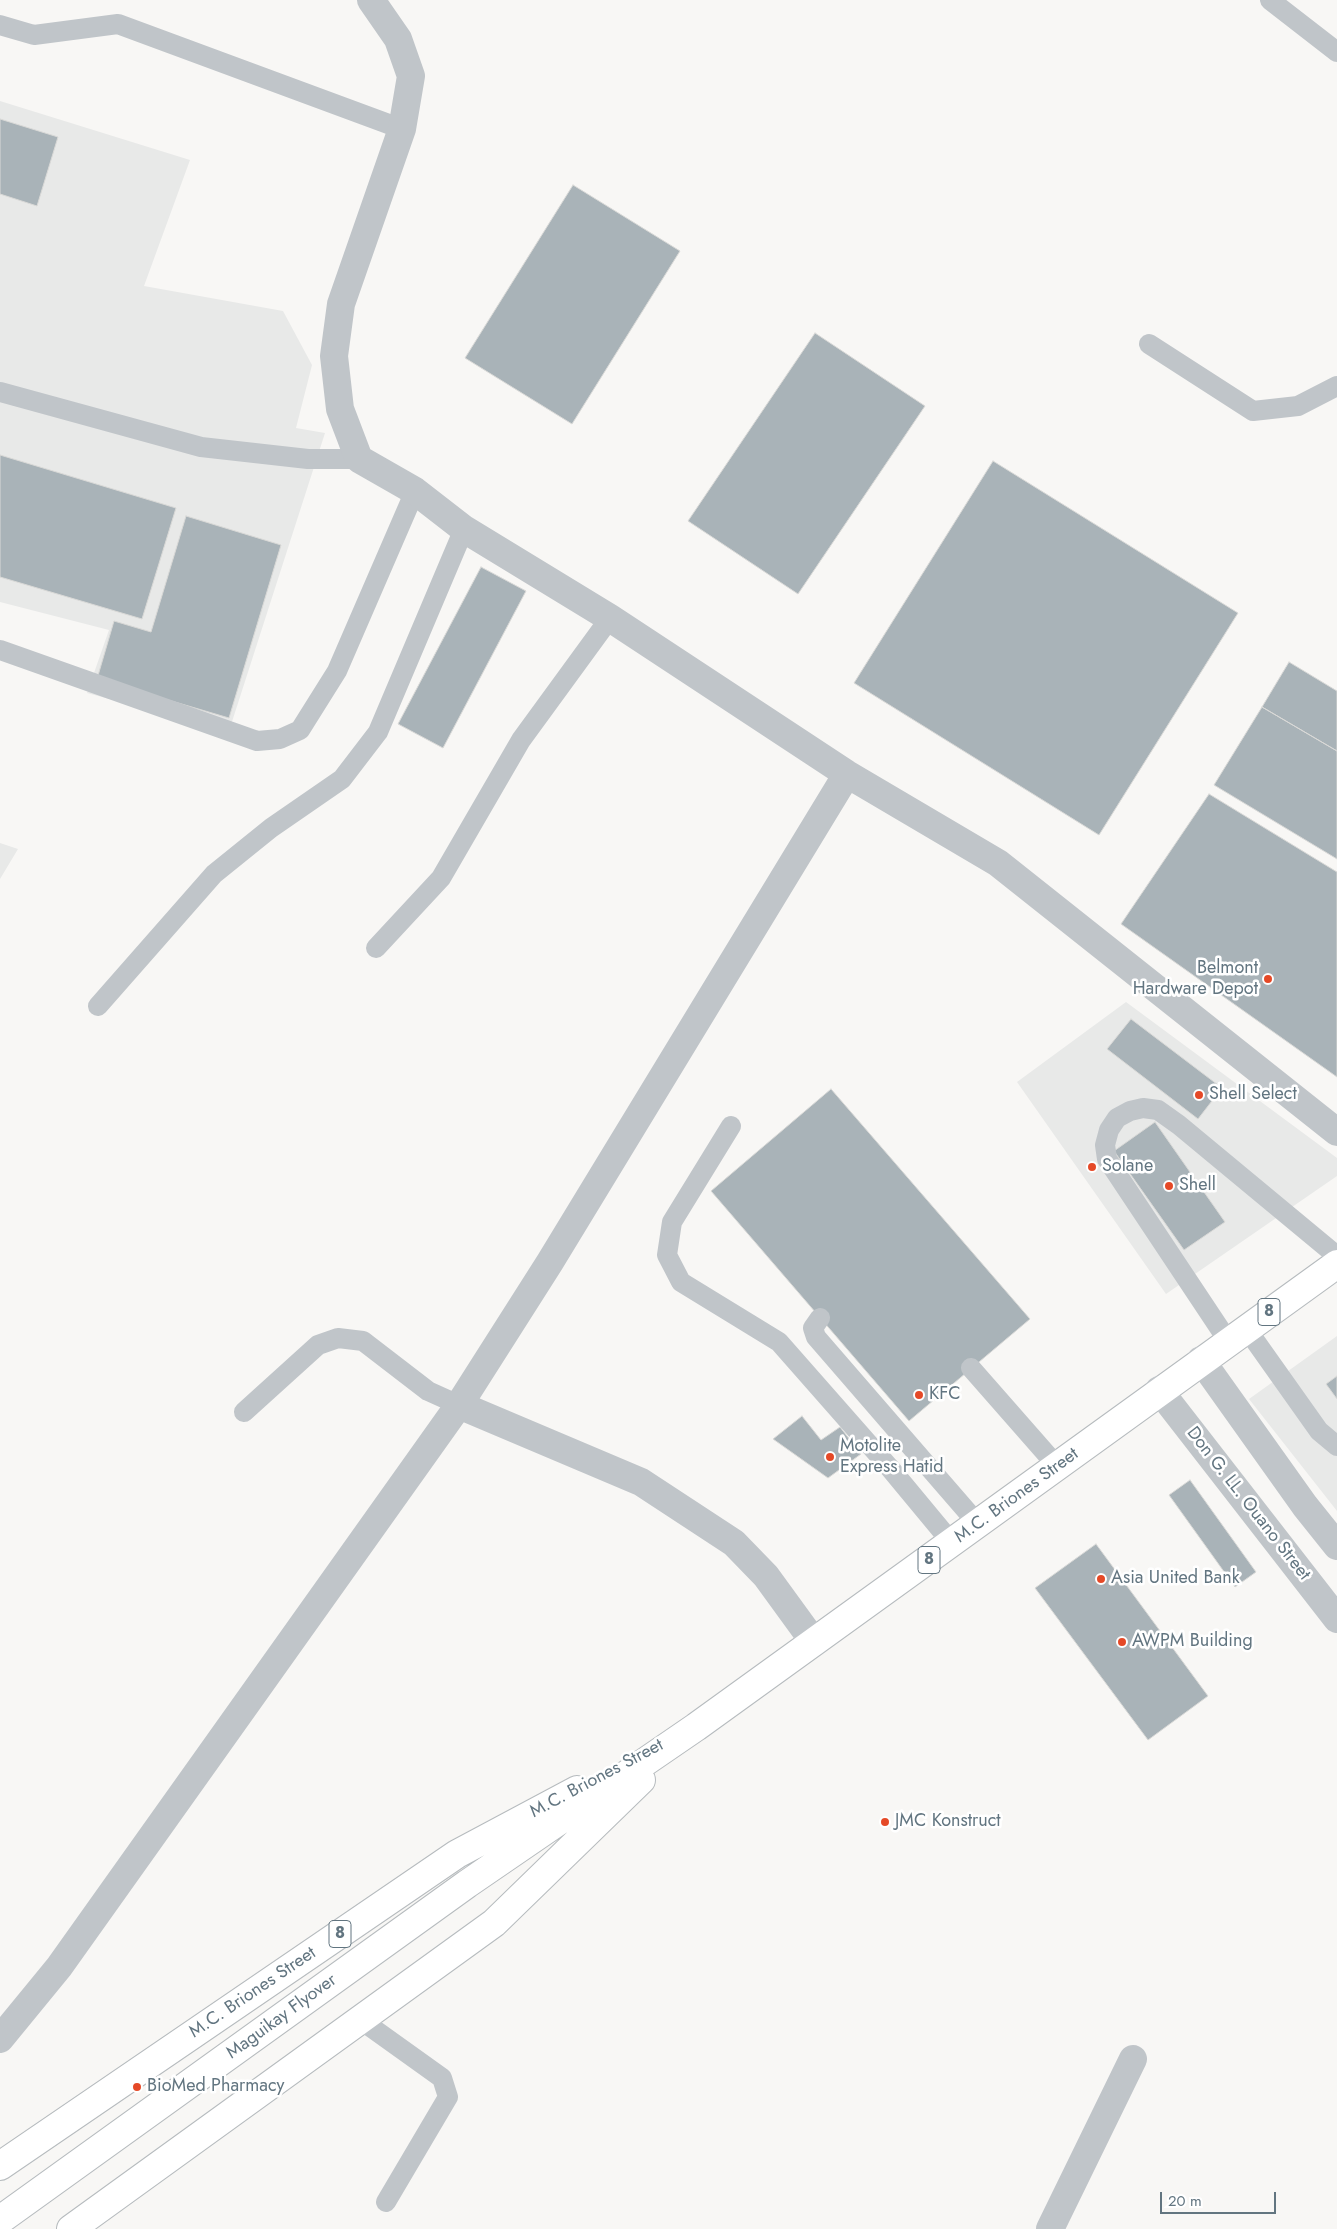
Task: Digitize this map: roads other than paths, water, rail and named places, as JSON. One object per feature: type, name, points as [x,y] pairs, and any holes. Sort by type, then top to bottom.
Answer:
[{"type":"main road","name":"M.C. Briones Street","points":[[467,1884],[696,1727],[952,1543],[1159,1390],[1337,1264]]},
{"type":"main road","name":"M.C. Briones Street","points":[[71,2229],[494,1923],[696,1727]]},
{"type":"main road","name":"M.C. Briones Street","points":[[0,2166],[457,1854],[696,1727]]},
{"type":"main road","name":"Maguikay Flyover","points":[[0,2220],[467,1884]]},
{"type":"street","points":[[371,0],[398,38],[411,76],[402,130],[341,304],[334,356],[340,409],[359,459],[415,491],[464,529],[610,618],[847,774],[998,863],[1337,1132]]},
{"type":"street","points":[[0,2039],[59,1966],[458,1405],[550,1262],[847,774]]},
{"type":"street","points":[[1201,1360],[1305,1506],[1337,1546]]},
{"type":"street","name":"Don G. LL. Ouano Street","points":[[1159,1390],[1337,1618]]},
{"type":"street","points":[[458,1405],[640,1482],[734,1543],[766,1576],[814,1642]]},
{"type":"street","points":[[1050,2229],[1133,2059]]},
{"type":"lane","points":[[1270,0],[1337,52]]},
{"type":"lane","points":[[0,25],[34,35],[118,24],[402,130]]},
{"type":"lane","points":[[1149,344],[1253,411],[1298,406],[1337,386]]},
{"type":"lane","points":[[0,392],[201,447],[308,459],[359,459]]},
{"type":"lane","points":[[0,650],[257,740],[280,739],[300,730],[337,671],[415,491]]},
{"type":"lane","points":[[98,1006],[214,874],[271,828],[342,779],[378,732],[464,529]]},
{"type":"lane","points":[[376,948],[441,878],[521,740],[610,618]]},
{"type":"lane","points":[[1337,1256],[1179,1125],[1158,1110],[1144,1108],[1130,1111],[1118,1118],[1109,1130],[1105,1145],[1107,1159],[1237,1334],[1318,1431],[1337,1446]]},
{"type":"lane","points":[[731,1126],[672,1222],[667,1255],[681,1282],[779,1342],[889,1467],[952,1543]]},
{"type":"lane","points":[[820,1318],[813,1328],[816,1337],[978,1524]]},
{"type":"lane","points":[[244,1412],[318,1345],[338,1338],[363,1341],[428,1391],[458,1405]]},
{"type":"lane","points":[[971,1368],[1057,1466]]},
{"type":"lane","points":[[361,2020],[442,2078],[448,2096],[386,2202]]},
{"type":"place","name":"Belmont Hardware Depot","points":[[1268,979]]},
{"type":"place","name":"Shell Select","points":[[1199,1095]]},
{"type":"place","name":"Solane","points":[[1092,1167]]},
{"type":"place","name":"Shell","points":[[1169,1186]]},
{"type":"place","name":"KFC","points":[[919,1395]]},
{"type":"place","name":"Motolite Express Hatid","points":[[830,1457]]},
{"type":"place","name":"Asia United Bank","points":[[1101,1579]]},
{"type":"place","name":"AWPM Building","points":[[1122,1642]]},
{"type":"place","name":"JMC Konstruct","points":[[885,1822]]},
{"type":"place","name":"BioMed Pharmacy","points":[[137,2087]]}]
